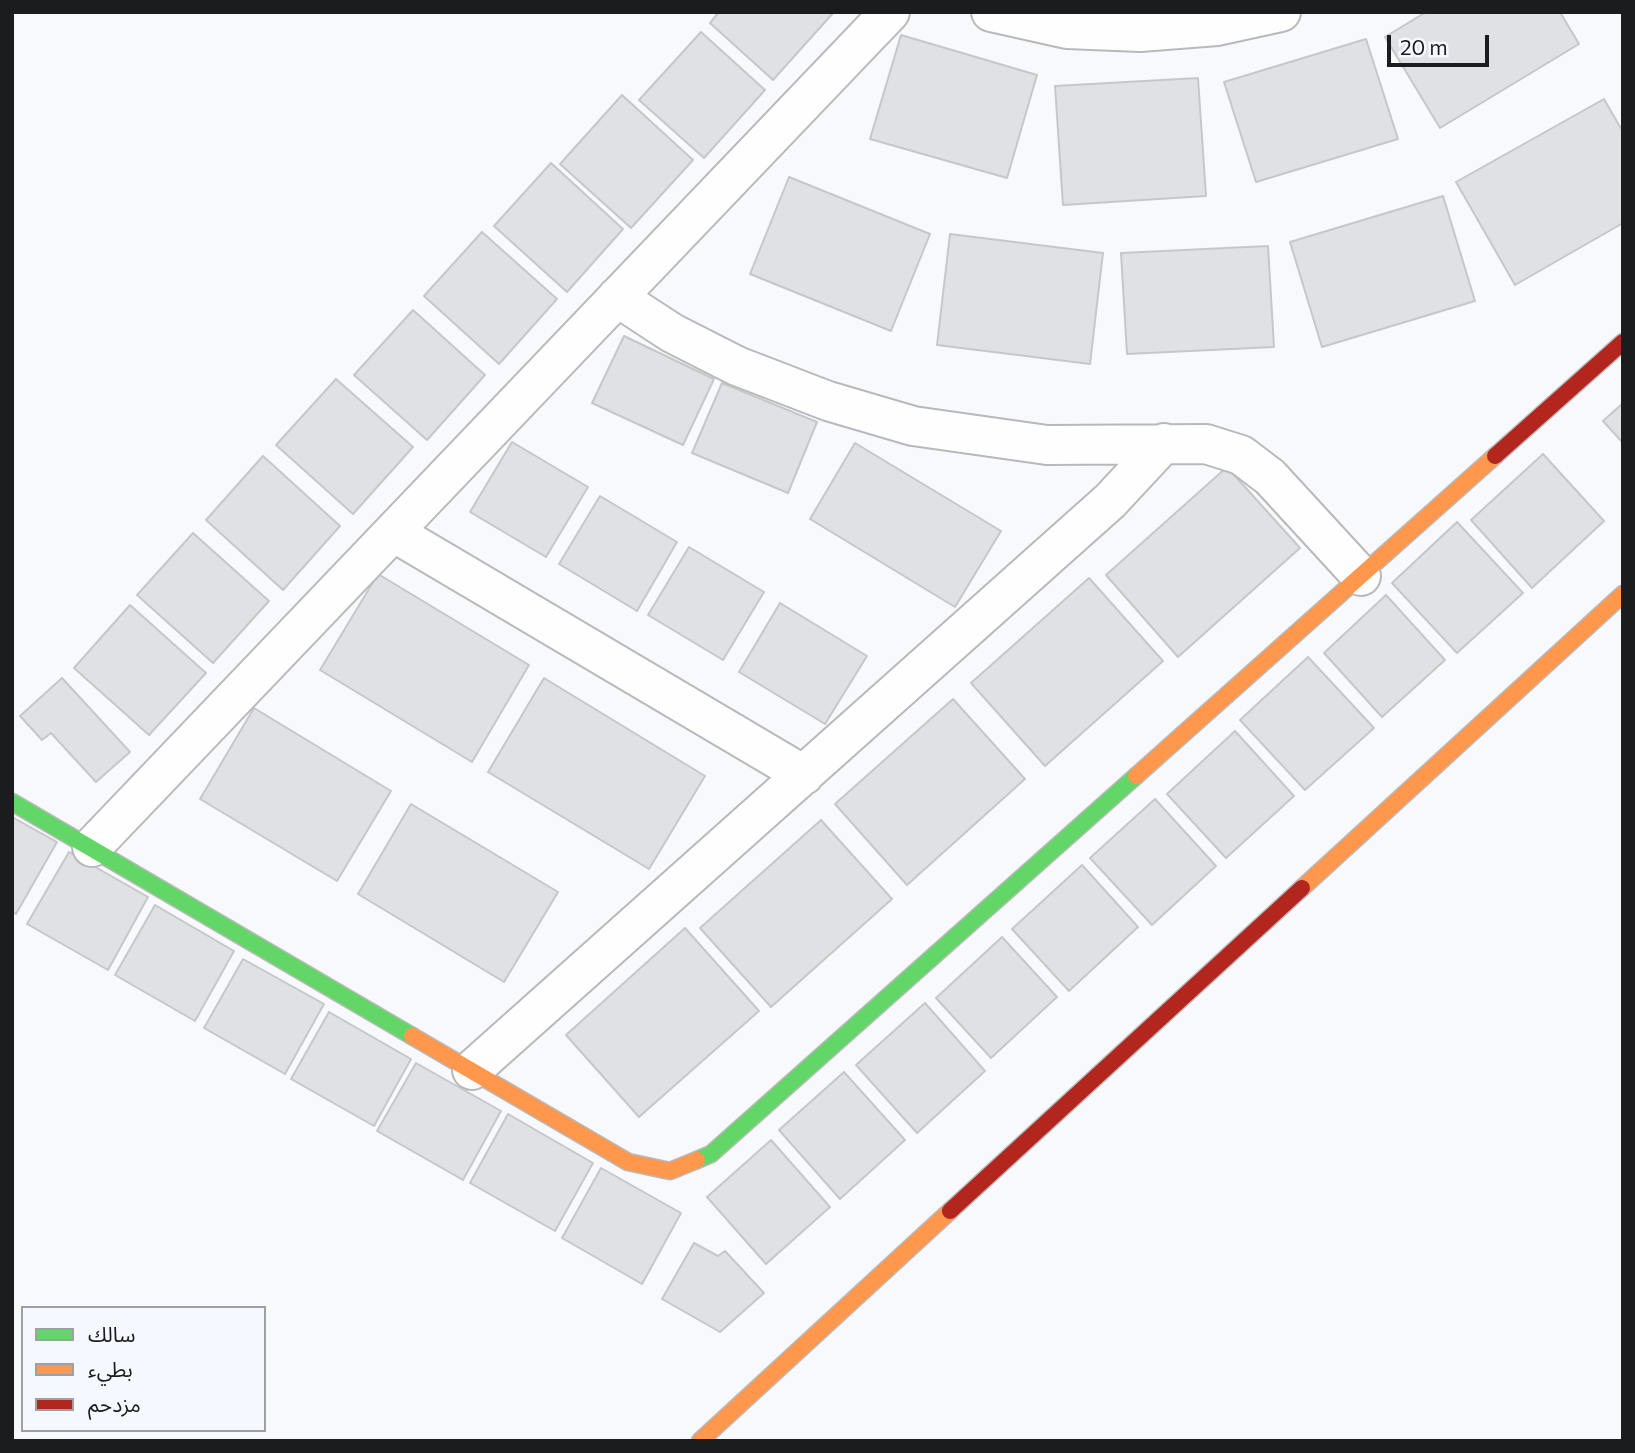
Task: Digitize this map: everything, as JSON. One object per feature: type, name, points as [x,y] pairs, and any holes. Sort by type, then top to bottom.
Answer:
[{"type":"street","points":[[92,847],[890,12]]},
{"type":"street","points":[[991,12],[1066,29],[1140,32],[1217,26],[1281,12]]},
{"type":"street","points":[[617,297],[672,333],[737,366],[828,401],[913,426],[1047,445],[1206,444],[1241,455],[1270,477],[1361,576]]},
{"type":"street","points":[[12,802],[628,1162],[670,1171],[711,1154],[1623,342]]},
{"type":"street","points":[[472,1070],[1110,501],[1164,443]]},
{"type":"street","points":[[393,532],[804,775]]},
{"type":"street","points":[[700,1441],[1623,594]]},
{"type":"building","points":[[719,12],[834,12],[773,80],[710,23]]},
{"type":"building","points":[[1426,12],[1560,12],[1579,44],[1440,128],[1385,37]]},
{"type":"building","points":[[701,32],[765,90],[704,158],[639,100]]},
{"type":"building","points":[[901,35],[1037,75],[1007,178],[870,139]]},
{"type":"building","points":[[1366,39],[1398,139],[1256,182],[1224,82]]},
{"type":"building","points":[[1198,78],[1206,196],[1063,205],[1055,86]]},
{"type":"building","points":[[622,95],[693,160],[631,228],[560,164]]},
{"type":"building","points":[[1604,99],[1623,132],[1623,223],[1515,285],[1456,182]]},
{"type":"building","points":[[551,163],[623,229],[567,292],[494,226]]},
{"type":"building","points":[[789,177],[930,234],[891,331],[750,274]]},
{"type":"building","points":[[1443,196],[1475,301],[1322,347],[1290,242]]},
{"type":"building","points":[[482,232],[557,299],[499,364],[424,296]]},
{"type":"building","points":[[950,234],[1103,253],[1090,364],[937,345]]},
{"type":"building","points":[[1268,246],[1274,347],[1127,354],[1121,253]]},
{"type":"building","points":[[413,310],[485,375],[427,440],[354,375]]},
{"type":"building","points":[[624,336],[714,379],[683,445],[592,403]]},
{"type":"building","points":[[336,379],[413,447],[353,514],[276,445]]},
{"type":"building","points":[[722,383],[817,422],[788,493],[692,453]]},
{"type":"building","points":[[1623,403],[1623,443],[1603,421]]},
{"type":"building","points":[[512,442],[588,487],[546,557],[470,512]]},
{"type":"building","points":[[855,443],[1001,531],[955,607],[810,519]]},
{"type":"building","points":[[1543,454],[1604,521],[1532,588],[1471,520]]},
{"type":"building","points":[[263,456],[340,526],[283,590],[206,520]]},
{"type":"building","points":[[1227,467],[1300,548],[1178,657],[1106,575]]},
{"type":"building","points":[[600,496],[677,542],[637,611],[559,564]]},
{"type":"building","points":[[1457,522],[1523,593],[1457,653],[1392,583]]},
{"type":"building","points":[[193,533],[269,601],[213,663],[137,595]]},
{"type":"building","points":[[689,547],[764,592],[723,660],[648,615]]},
{"type":"building","points":[[378,574],[529,665],[472,762],[320,670]]},
{"type":"building","points":[[1089,578],[1163,661],[1045,766],[971,683]]},
{"type":"building","points":[[1386,595],[1445,660],[1382,717],[1324,653]]},
{"type":"building","points":[[780,603],[867,656],[825,724],[739,672]]},
{"type":"building","points":[[130,605],[206,673],[149,735],[74,668]]},
{"type":"building","points":[[1308,657],[1374,728],[1305,790],[1240,720]]},
{"type":"building","points":[[62,678],[130,752],[96,782],[51,733],[42,740],[20,716]]},
{"type":"building","points":[[544,678],[705,776],[649,869],[488,772]]},
{"type":"building","points":[[953,699],[1025,779],[907,885],[835,804]]},
{"type":"building","points":[[254,708],[391,791],[337,881],[200,799]]},
{"type":"building","points":[[1235,731],[1294,796],[1226,858],[1167,794]]},
{"type":"building","points":[[1155,799],[1216,866],[1152,925],[1090,858]]},
{"type":"building","points":[[411,804],[558,892],[504,982],[358,894]]},
{"type":"building","points":[[12,817],[57,842],[16,914],[12,912]]},
{"type":"building","points":[[821,820],[892,899],[771,1007],[700,928]]},
{"type":"building","points":[[69,852],[148,897],[108,970],[27,924]]},
{"type":"building","points":[[1082,865],[1138,927],[1069,991],[1012,929]]},
{"type":"building","points":[[155,905],[234,951],[195,1021],[115,975]]},
{"type":"building","points":[[685,928],[759,1011],[639,1117],[566,1035]]},
{"type":"building","points":[[1002,937],[1057,997],[991,1058],[936,998]]},
{"type":"building","points":[[243,959],[324,1004],[285,1074],[204,1028]]},
{"type":"building","points":[[925,1003],[985,1071],[917,1133],[856,1065]]},
{"type":"building","points":[[329,1012],[411,1059],[374,1126],[291,1079]]},
{"type":"building","points":[[416,1063],[501,1111],[463,1180],[377,1131]]},
{"type":"building","points":[[844,1072],[905,1140],[840,1199],[779,1130]]},
{"type":"building","points":[[508,1114],[593,1163],[555,1231],[470,1183]]},
{"type":"building","points":[[771,1140],[830,1207],[766,1264],[707,1197]]},
{"type":"building","points":[[601,1168],[681,1213],[642,1284],[562,1238]]},
{"type":"building","points":[[694,1243],[718,1256],[725,1251],[764,1293],[720,1332],[662,1299]]},
{"type":"traffic: fast","points":[[697,1160],[711,1154],[1136,776]]},
{"type":"traffic: fast","points":[[12,802],[412,1036]]},
{"type":"traffic: slow","points":[[1136,776],[1495,456]]},
{"type":"traffic: slow","points":[[1302,888],[1623,594]]},
{"type":"traffic: slow","points":[[412,1036],[628,1162],[670,1171],[697,1160]]},
{"type":"traffic: slow","points":[[700,1441],[950,1211]]},
{"type":"traffic: jam","points":[[1495,456],[1623,342]]},
{"type":"traffic: jam","points":[[950,1211],[1302,888]]}]
